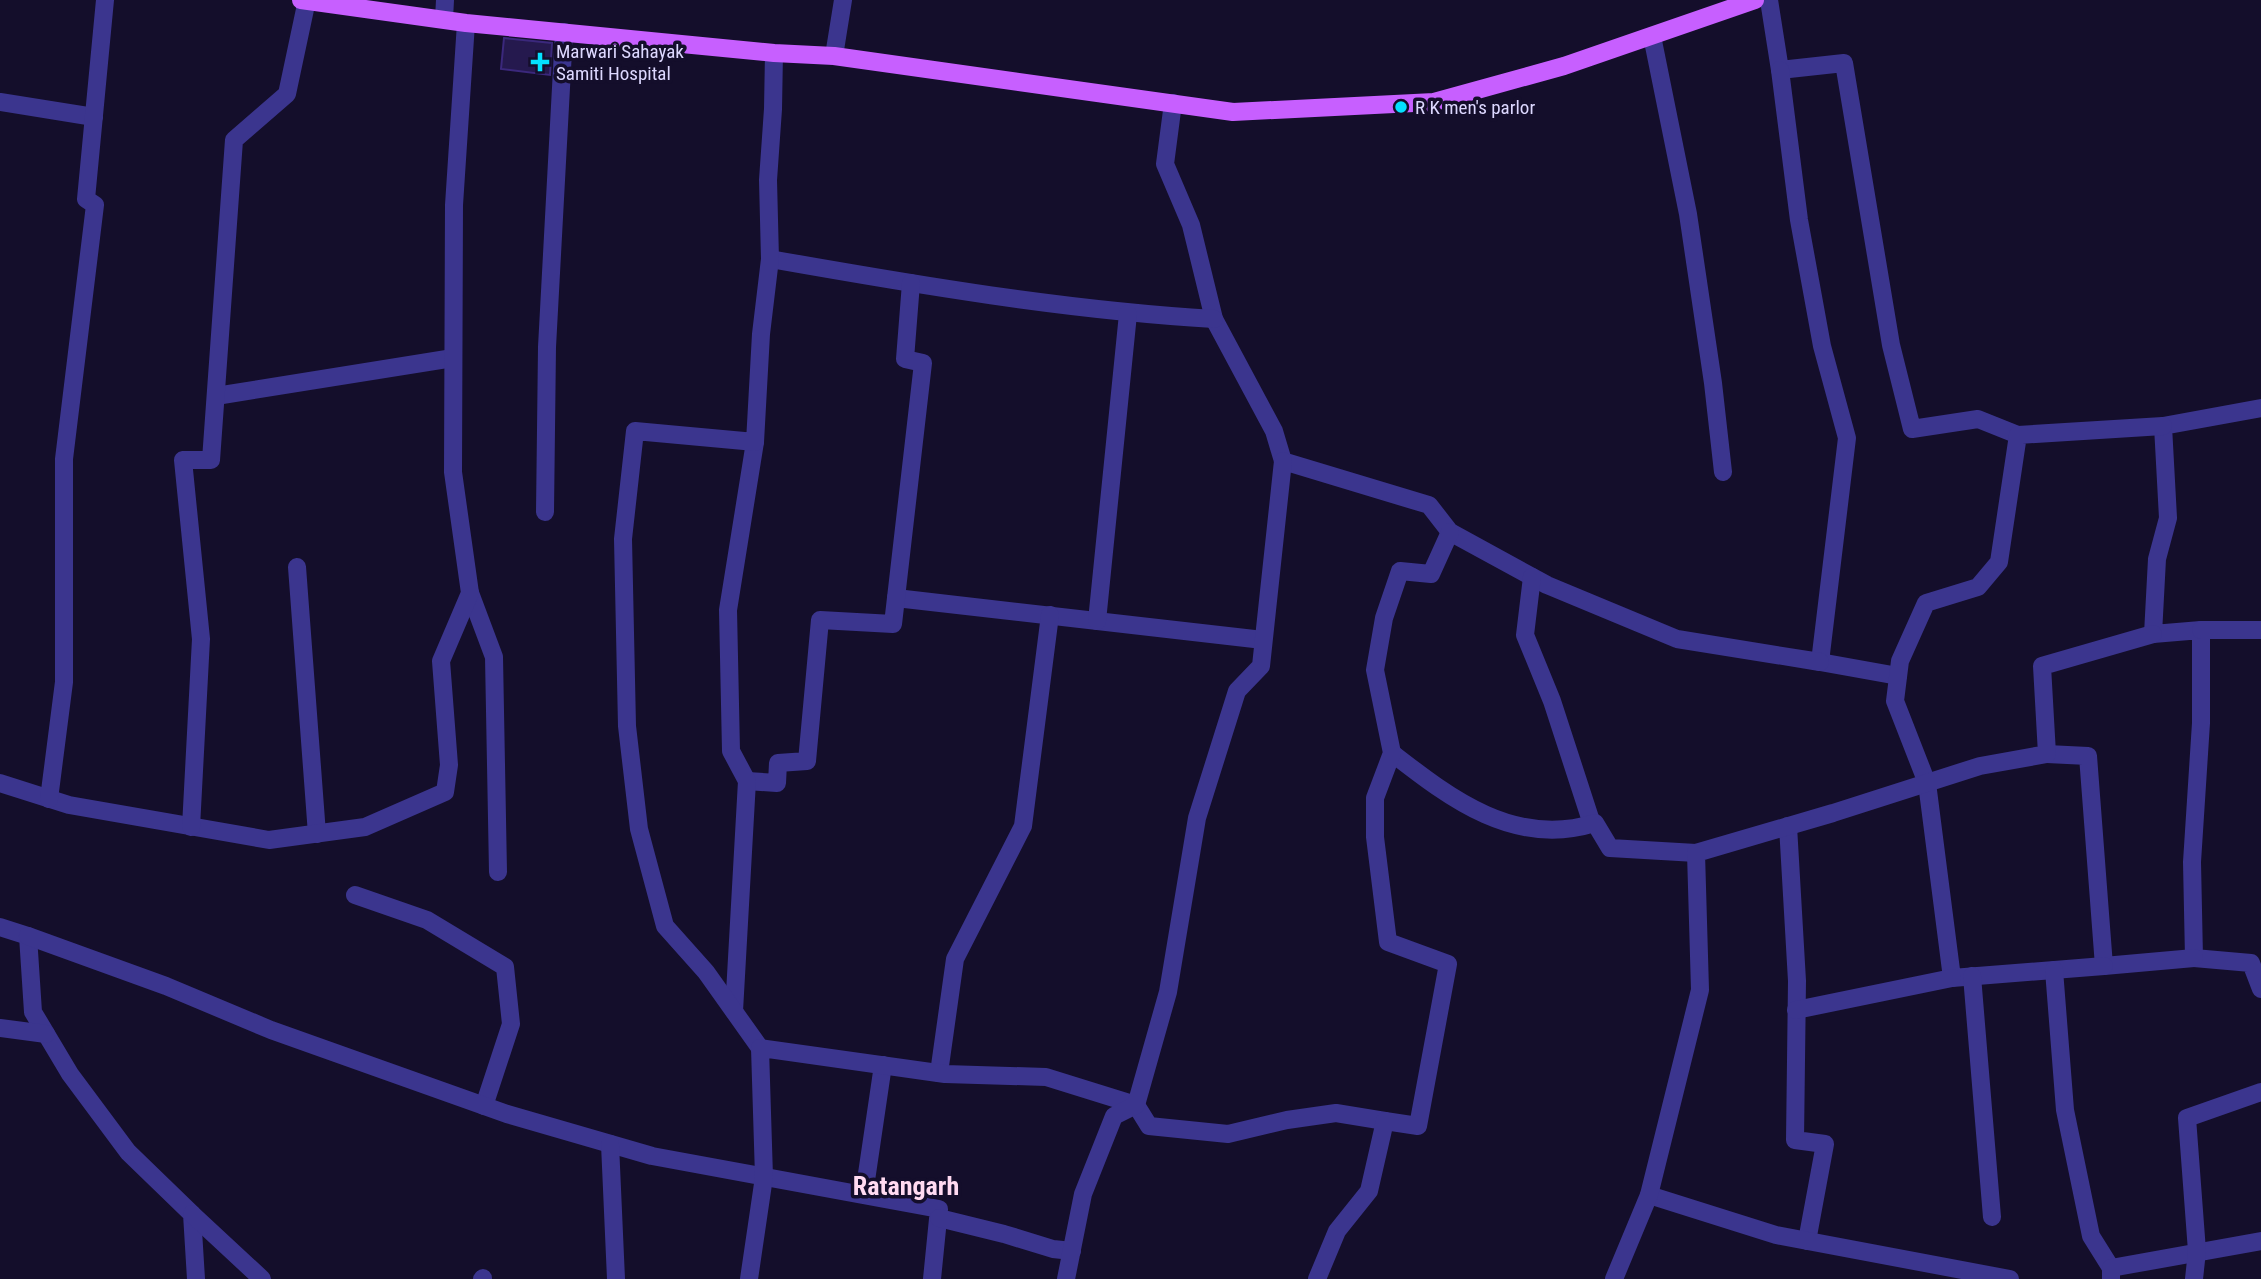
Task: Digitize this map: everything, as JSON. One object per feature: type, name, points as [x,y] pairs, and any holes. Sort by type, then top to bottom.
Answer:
[{"type":"main road","points":[[301,0],[466,23],[834,57],[1233,112],[1434,102],[1564,66],[1755,0]]},
{"type":"street","points":[[49,799],[64,682],[64,459],[95,205],[86,199],[105,0]]},
{"type":"street","points":[[191,827],[201,639],[183,460],[211,460],[234,140],[287,94],[307,0]]},
{"type":"street","points":[[444,0],[444,19]]},
{"type":"street","points":[[834,57],[843,0]]},
{"type":"street","points":[[1769,0],[1799,220],[1819,333],[1847,438],[1820,662]]},
{"type":"street","points":[[466,23],[454,205],[453,471],[470,593],[494,657],[498,872]]},
{"type":"street","points":[[545,512],[547,347],[564,32]]},
{"type":"street","points":[[1652,36],[1688,214],[1723,472]]},
{"type":"street","points":[[734,1011],[747,781],[731,751],[729,610],[755,442],[761,334],[770,259],[768,180],[774,108],[774,53]]},
{"type":"street","points":[[1780,70],[1844,63],[1891,345],[1912,429],[1978,419],[2018,435],[2163,426],[2261,408]]},
{"type":"street","points":[[0,102],[94,117]]},
{"type":"street","points":[[1066,1279],[1083,1194],[1114,1116],[1136,1105],[1167,992],[1197,818],[1237,691],[1261,666],[1283,461],[1274,431],[1214,319],[1191,225],[1165,164],[1173,103]]},
{"type":"street","points":[[770,259],[911,283],[1128,314],[1214,319]]},
{"type":"street","points":[[747,781],[777,783],[778,763],[807,761],[820,620],[893,624],[923,363],[905,359],[911,283]]},
{"type":"street","points":[[1097,621],[1128,314]]},
{"type":"street","points":[[216,396],[453,358]]},
{"type":"street","points":[[2153,634],[2157,559],[2168,518],[2163,426]]},
{"type":"street","points":[[749,1279],[764,1177],[760,1048],[706,972],[665,926],[639,829],[627,726],[622,538],[635,430],[755,442]]},
{"type":"street","points":[[1952,978],[1927,783],[1895,701],[1898,676],[1900,661],[1926,603],[1978,587],[1999,562],[2018,435]]},
{"type":"street","points":[[1283,461],[1429,505],[1450,532],[1532,577],[1677,639],[1898,676]]},
{"type":"street","points":[[760,1048],[939,1073],[1046,1077],[1136,1105],[1149,1126],[1228,1134],[1336,1112],[1418,1126],[1448,964],[1388,942],[1375,837],[1375,798],[1392,753],[1375,670],[1384,618],[1400,571],[1431,574],[1450,532]]},
{"type":"street","points":[[297,567],[317,834]]},
{"type":"street","points":[[1532,577],[1525,635],[1552,701],[1592,824]]},
{"type":"street","points":[[0,782],[69,805],[269,841],[365,827],[445,792],[449,765],[441,661],[470,593]]},
{"type":"street","points":[[895,598],[1264,640]]},
{"type":"street","points":[[939,1073],[955,959],[1023,826],[1050,615]]},
{"type":"street","points":[[2194,958],[2192,862],[2201,723],[2201,630]]},
{"type":"street","points":[[2047,754],[2042,666],[2153,634],[2201,630],[2261,630]]},
{"type":"street","points":[[1392,753],[1468,808],[1533,830],[1573,830],[1595,823],[1610,848],[1696,853],[1980,766],[2047,754],[2088,756],[2104,966]]},
{"type":"street","points":[[1788,827],[1797,981],[1794,1140],[1825,1144],[1807,1241]]},
{"type":"street","points":[[1614,1279],[1649,1195],[1700,990],[1696,853]]},
{"type":"street","points":[[355,895],[427,920],[505,967],[511,1024],[484,1106]]},
{"type":"street","points":[[0,927],[166,986],[271,1030],[484,1106],[610,1144],[652,1156],[939,1209],[932,1279]]},
{"type":"street","points":[[28,936],[33,1012],[70,1074],[128,1152],[262,1279]]},
{"type":"street","points":[[1796,1010],[1952,978],[2194,958],[2256,961],[2261,989]]},
{"type":"street","points":[[2054,970],[2065,1110],[2091,1236],[2111,1274],[2197,1251],[2261,1241]]},
{"type":"street","points":[[1972,976],[1992,1217]]},
{"type":"street","points":[[0,1028],[46,1034]]},
{"type":"street","points":[[864,1194],[883,1065]]},
{"type":"street","points":[[2194,1279],[2197,1251],[2187,1118],[2261,1092]]},
{"type":"street","points":[[1317,1279],[1338,1230],[1369,1191],[1385,1121]]},
{"type":"street","points":[[610,1144],[616,1279]]},
{"type":"street","points":[[1649,1195],[1776,1235],[2010,1279]]},
{"type":"street","points":[[192,1214],[196,1279]]},
{"type":"street","points":[[939,1218],[1053,1249],[1072,1251]]},
{"type":"building","points":[[504,38],[552,43],[550,75],[501,69]]},
{"type":"place","name":"Marwari Sahayak Samiti Hospital","points":[[540,62]]},
{"type":"place","name":"R K men's parlor","points":[[1401,107]]},
{"type":"district","name":"Ratangarh","points":[[906,1186]]}]
